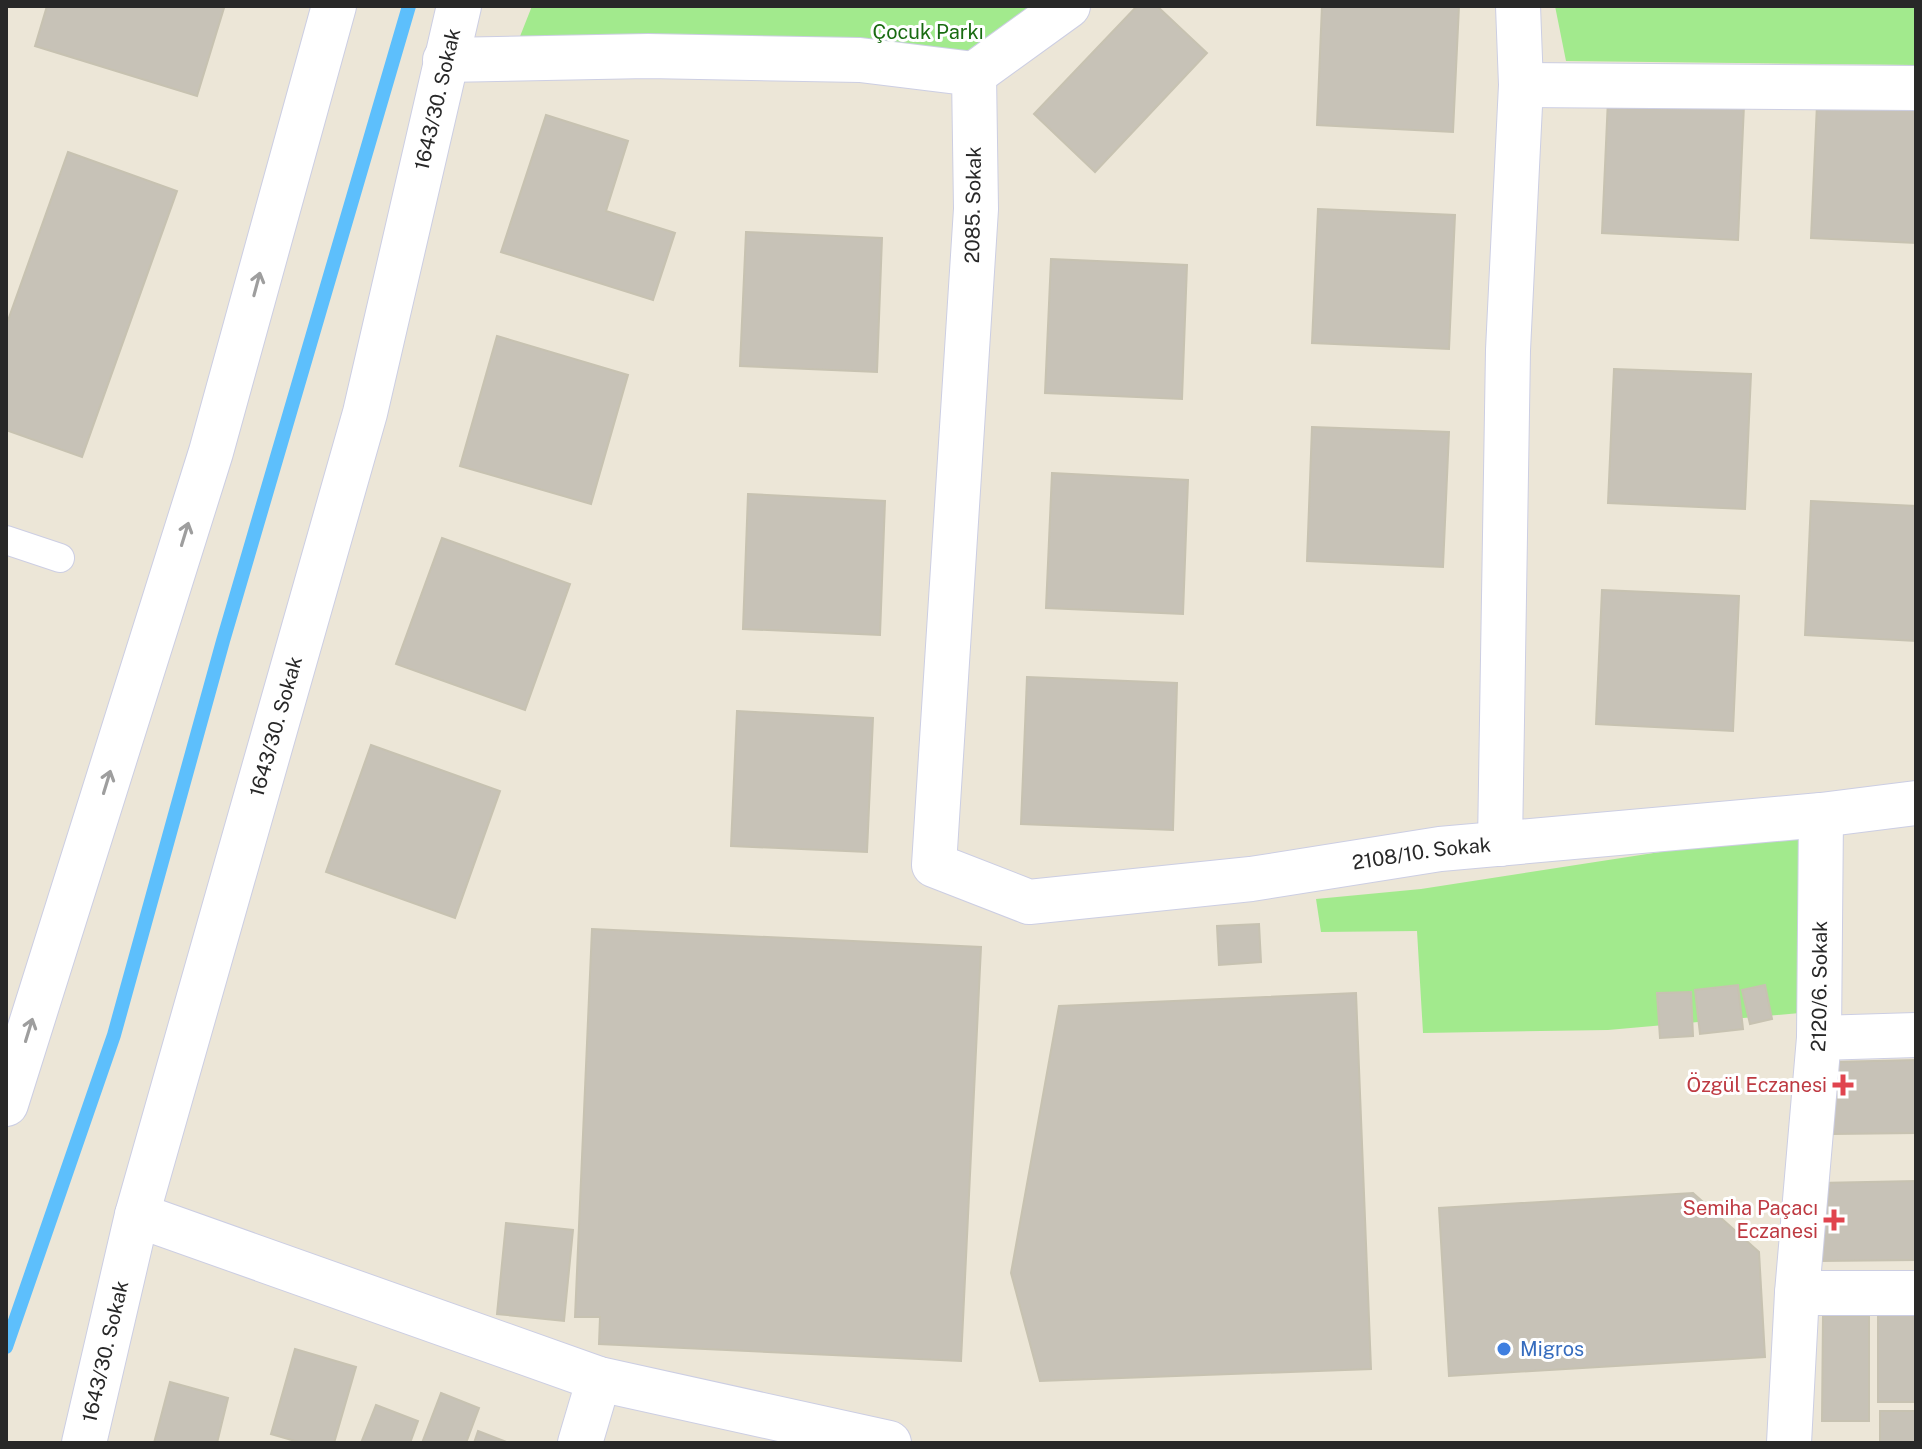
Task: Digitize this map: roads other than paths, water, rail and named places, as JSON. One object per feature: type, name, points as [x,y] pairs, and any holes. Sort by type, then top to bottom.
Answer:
[{"type":"street","points":[[6,1104],[211,452],[334,6]]},
{"type":"street","name":"1643/30. Sokak","points":[[84,1443],[137,1215],[365,413],[459,6]]},
{"type":"street","points":[[445,60],[648,56],[860,60],[974,74],[1068,6]]},
{"type":"street","points":[[1500,844],[1508,350],[1521,85],[1518,6]]},
{"type":"street","name":"2085. Sokak","points":[[934,865],[976,209],[974,74]]},
{"type":"street","points":[[1521,85],[1916,88]]},
{"type":"street","name":"2108/10. Sokak","points":[[934,865],[1029,902],[1251,879],[1440,849],[1821,815],[1916,803]]},
{"type":"street","name":"2120/6. Sokak","points":[[1789,1443],[1797,1293],[1819,1038],[1821,815]]},
{"type":"street","points":[[1819,1038],[1916,1035]]},
{"type":"street","points":[[137,1215],[599,1379],[889,1443]]},
{"type":"street","points":[[1797,1293],[1916,1293]]},
{"type":"street","points":[[580,1443],[599,1379]]},
{"type":"lane","points":[[6,540],[60,558]]},
{"type":"waterway","points":[[6,1347],[114,1035],[223,641],[409,6]]},
{"type":"place","name":"Özgül Eczanesi","points":[[1843,1085]]},
{"type":"place","name":"Semiha Paçacı Eczanesi","points":[[1834,1220]]},
{"type":"place","name":"Migros","points":[[1504,1349]]},
{"type":"park label","name":"Çocuk Parkı","points":[[928,32]]}]
